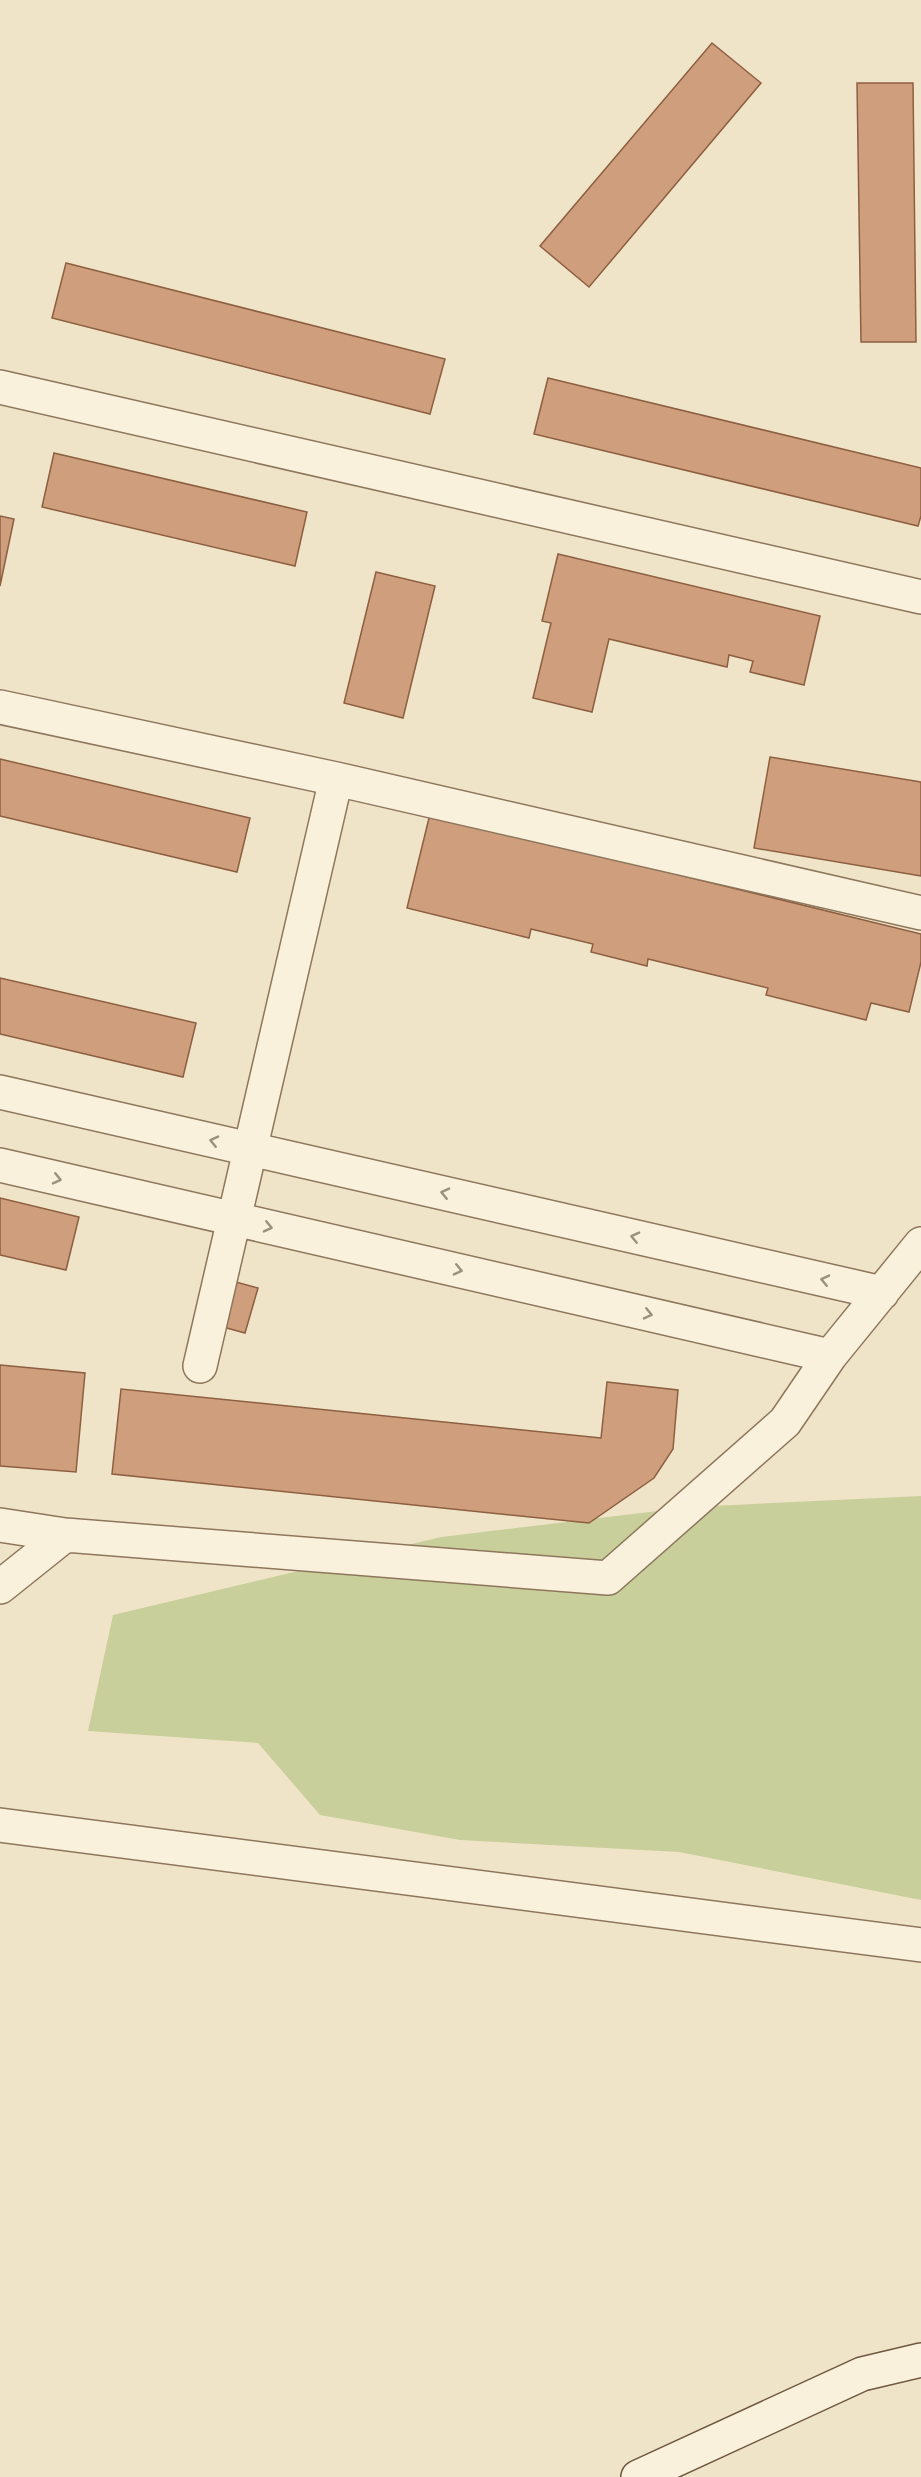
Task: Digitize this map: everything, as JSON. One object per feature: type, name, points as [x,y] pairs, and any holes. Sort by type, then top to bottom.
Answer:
[{"type":"street","points":[[0,387],[921,597]]},
{"type":"street","points":[[0,707],[336,779],[921,913]]},
{"type":"street","points":[[200,1366],[336,779]]},
{"type":"street","points":[[0,1092],[882,1293]]},
{"type":"street","points":[[0,1166],[830,1356]]},
{"type":"street","points":[[0,1525],[65,1536],[608,1578],[784,1422],[830,1356],[921,1244]]},
{"type":"street","points":[[0,1587],[65,1536]]},
{"type":"street","points":[[0,1825],[921,1946]]},
{"type":"street","points":[[638,2477],[862,2374],[921,2360]]},
{"type":"green space","points":[[921,1496],[921,1900],[679,1852],[460,1840],[320,1815],[258,1743],[88,1731],[113,1615],[441,1537],[691,1507]]},
{"type":"building","points":[[712,43],[761,83],[589,287],[540,246]]},
{"type":"building","points":[[857,83],[913,83],[916,342],[861,342]]},
{"type":"building","points":[[66,263],[445,359],[430,414],[52,318]]},
{"type":"building","points":[[548,378],[921,468],[921,516],[918,526],[534,434]]},
{"type":"building","points":[[54,453],[307,512],[295,566],[42,507]]},
{"type":"building","points":[[0,516],[14,519],[0,586]]},
{"type":"building","points":[[558,554],[820,616],[804,685],[750,672],[753,661],[729,655],[727,667],[609,639],[592,712],[533,698],[551,623],[542,621]]},
{"type":"building","points":[[376,572],[435,586],[403,718],[344,703]]},
{"type":"building","points":[[770,757],[921,782],[921,876],[754,848]]},
{"type":"building","points":[[0,759],[250,818],[237,872],[0,816]]},
{"type":"building","points":[[430,814],[921,934],[921,962],[909,1012],[871,1003],[866,1020],[766,995],[768,988],[648,959],[647,966],[591,952],[593,944],[531,929],[529,938],[407,908]]},
{"type":"building","points":[[0,978],[196,1023],[183,1077],[0,1034]]},
{"type":"building","points":[[0,1198],[79,1217],[66,1270],[0,1255]]},
{"type":"building","points":[[225,1279],[258,1288],[245,1333],[212,1324]]},
{"type":"building","points":[[0,1365],[85,1373],[76,1472],[0,1466]]},
{"type":"building","points":[[607,1382],[678,1390],[673,1449],[654,1478],[589,1523],[112,1474],[121,1389],[601,1438]]}]
